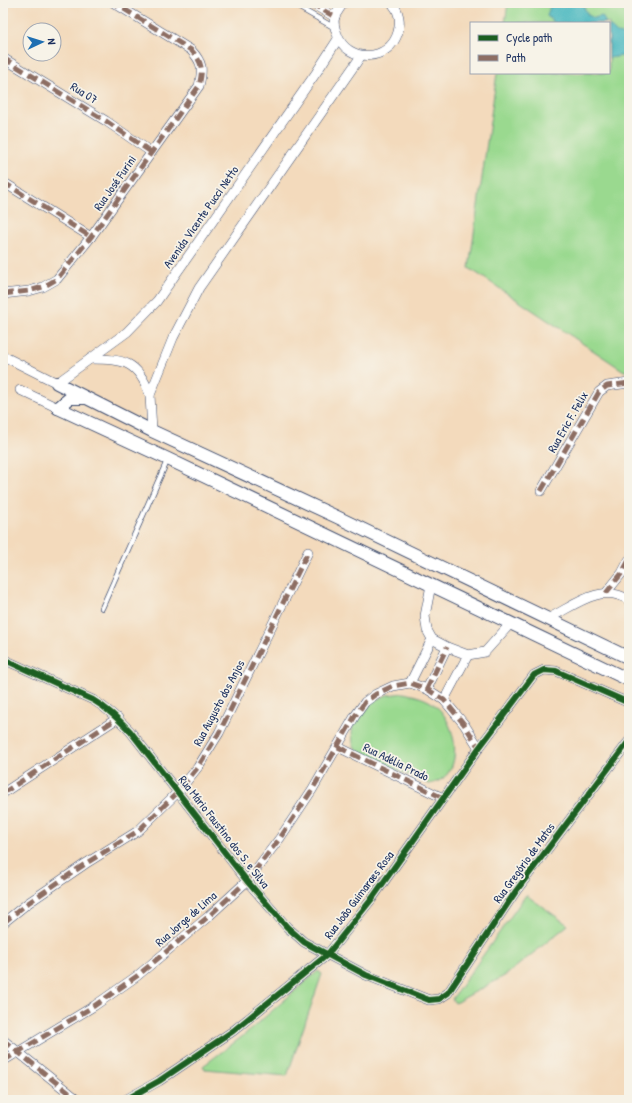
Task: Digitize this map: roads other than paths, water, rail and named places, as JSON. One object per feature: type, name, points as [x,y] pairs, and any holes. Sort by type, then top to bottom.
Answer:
[{"type":"street","name":"Rua José Furini","points":[[3,294],[29,291],[43,287],[57,279],[91,237],[199,86],[203,71],[199,59],[191,50],[114,3]]},
{"type":"street","points":[[311,3],[335,17]]},
{"type":"street","points":[[343,3],[335,17],[335,28],[338,39],[344,47],[361,56],[372,56],[382,52],[390,46],[397,37],[399,16],[395,6],[392,3]]},
{"type":"street","name":"Avenida Vicente Pucci Netto","points":[[57,383],[127,332],[157,301],[316,73],[338,39]]},
{"type":"street","points":[[150,395],[173,338],[199,288],[361,56]]},
{"type":"street","name":"Rua 07","points":[[3,58],[151,152]]},
{"type":"street","points":[[3,182],[91,237]]},
{"type":"street","points":[[3,356],[152,431],[337,517],[629,658]]},
{"type":"street","points":[[90,359],[110,359],[121,361],[132,365],[140,373],[145,381],[150,395],[152,431]]},
{"type":"street","points":[[57,383],[58,408]]},
{"type":"street","name":"Rua Eric F. Felix","points":[[541,491],[599,392],[606,386],[629,383]]},
{"type":"street","points":[[20,390],[168,459],[629,680]]},
{"type":"street","points":[[58,408],[70,398],[85,398]]},
{"type":"street","points":[[328,536],[337,517]]},
{"type":"street","name":"Rua Augusto dos Anjos","points":[[3,923],[28,903],[85,864],[138,832],[178,792],[198,767],[219,733],[308,552]]},
{"type":"street","points":[[606,593],[622,573],[629,560]]},
{"type":"street","points":[[431,585],[425,616],[427,630],[432,639],[447,647],[468,655],[485,652],[511,623]]},
{"type":"street","points":[[548,618],[594,595],[606,593],[617,595],[629,600]]},
{"type":"street","points":[[432,639],[410,683],[427,689],[444,700],[464,724],[479,748]]},
{"type":"street","points":[[427,689],[447,647]]},
{"type":"street","points":[[444,700],[468,655]]},
{"type":"street","name":"Rua Mário Faustino dos S. e Silva","points":[[3,659],[93,700],[107,708],[118,718],[130,731],[247,881],[287,927],[304,942],[366,975],[429,1000],[439,1000]]},
{"type":"street","name":"Rua João Guimaraes Rosa","points":[[125,1100],[159,1081],[233,1031],[327,955],[371,900],[479,748],[534,675],[544,670],[556,671],[629,703]]},
{"type":"street","name":"Rua Jorge de Lima","points":[[3,1061],[94,1006],[137,976],[209,916],[247,881],[288,826],[312,790],[338,747],[354,716],[365,702],[376,694],[393,686],[410,683]]},
{"type":"street","points":[[3,793],[118,718]]},
{"type":"street","name":"Rua Gregório de Matos","points":[[439,1000],[448,993],[516,892],[629,741]]},
{"type":"street","name":"Rua Adélia Prado","points":[[338,747],[443,798]]},
{"type":"street","points":[[3,1040],[78,1100]]},
{"type":"lane","points":[[291,3],[335,28]]},
{"type":"lane","points":[[102,608],[168,459]]},
{"type":"water","points":[[551,3],[582,3],[588,15],[594,18],[602,16],[605,22],[554,22],[547,16]]},
{"type":"water","points":[[610,26],[617,33],[622,34],[629,39],[629,55],[610,58]]}]
